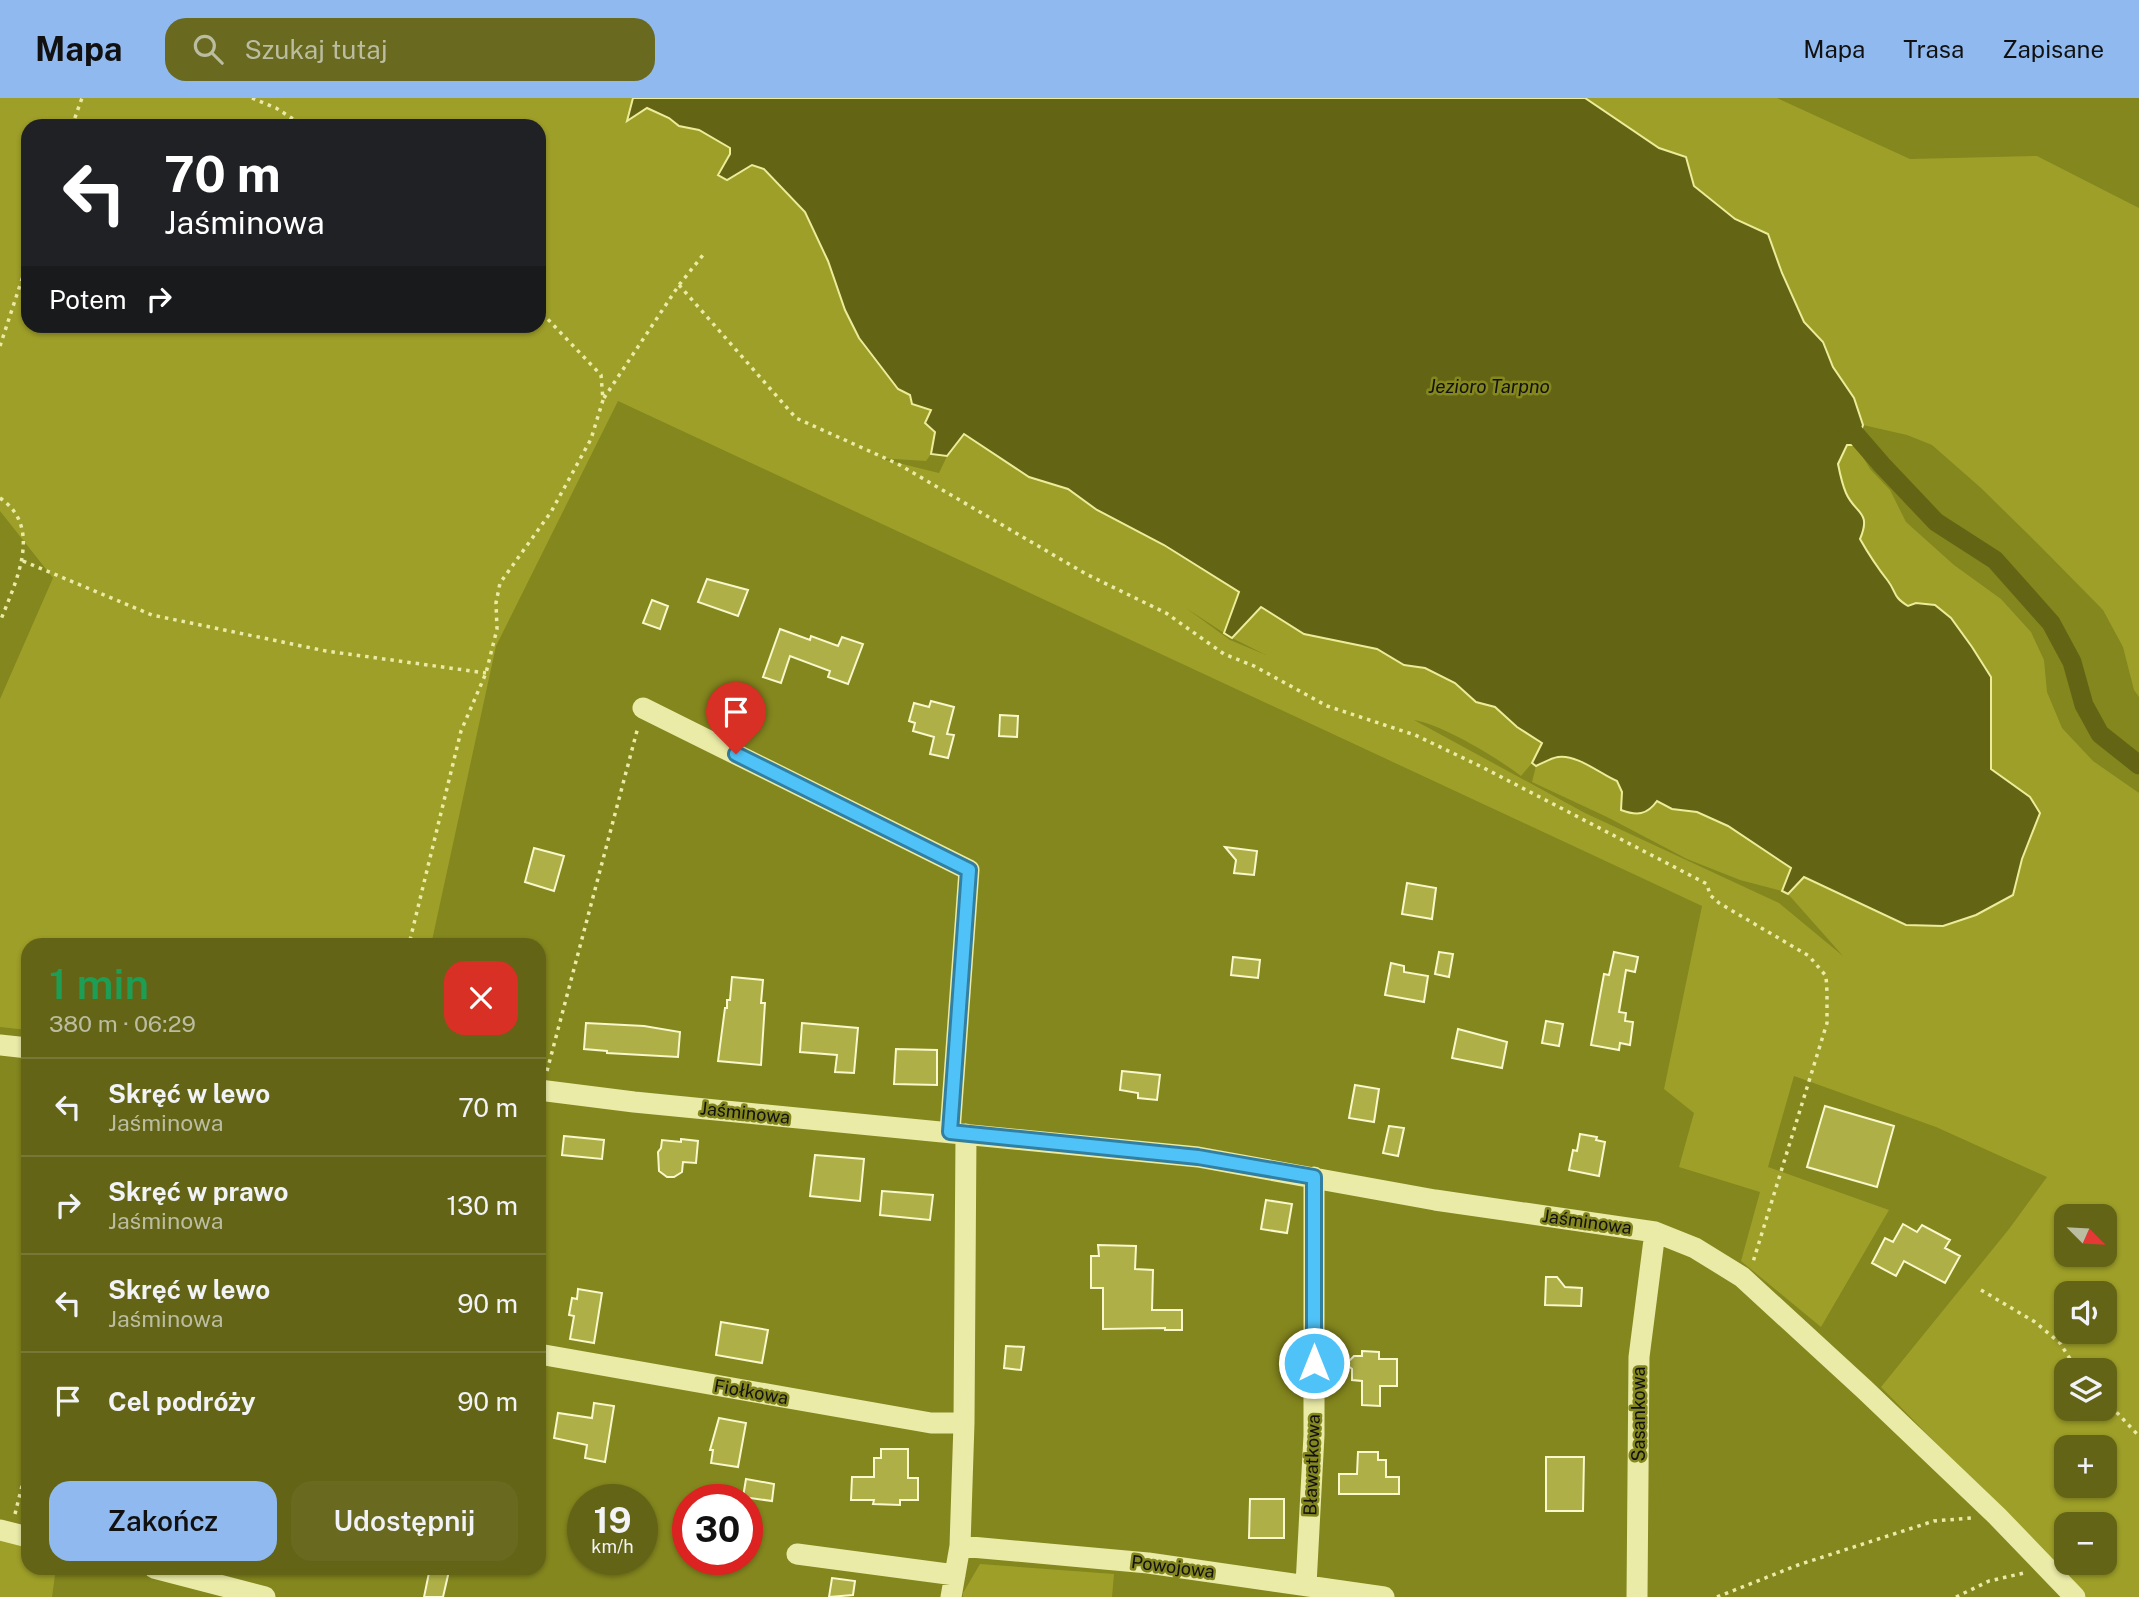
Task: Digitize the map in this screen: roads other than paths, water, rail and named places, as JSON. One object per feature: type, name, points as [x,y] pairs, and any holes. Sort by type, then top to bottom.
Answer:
[{"type":"street","points":[[643,708],[969,870],[958,1133],[964,1423],[961,1546],[951,1597]]},
{"type":"street","points":[[0,1045],[21,1047]]},
{"type":"street","name":"Jaśminowa","points":[[546,1092],[1198,1157],[1435,1200],[1655,1232],[1695,1248],[1742,1277],[1997,1516],[2074,1597]]},
{"type":"street","name":"Bławatkowa","points":[[1306,1585],[1314,1435],[1314,1177]]},
{"type":"street","name":"Sasankowa","points":[[1637,1597],[1639,1357],[1655,1232]]},
{"type":"street","name":"Fiołkowa","points":[[546,1355],[931,1423],[964,1423]]},
{"type":"street","name":"Powojowa","points":[[961,1546],[1148,1563],[1384,1597]]},
{"type":"street","points":[[797,1553],[955,1576]]},
{"type":"street","points":[[181,1575],[265,1597]]},
{"type":"water","name":"Jezioro Tarpno","points":[[633,98],[1585,98],[1659,148],[1686,157],[1694,186],[1735,219],[1768,234],[1804,322],[1823,342],[1833,367],[1854,398],[1863,425],[1856,445],[1847,445],[1838,464],[1846,493],[1863,518],[1860,539],[1899,600],[1908,606],[1916,603],[1935,605],[1951,618],[1991,677],[1991,769],[2030,797],[2040,813],[2022,859],[2013,895],[1976,915],[1943,926],[1906,925],[1804,877],[1788,894],[1782,891],[1791,868],[1728,826],[1697,812],[1672,809],[1657,801],[1641,813],[1621,810],[1622,792],[1617,781],[1573,758],[1558,757],[1536,766],[1532,763],[1542,743],[1517,727],[1495,707],[1476,702],[1455,683],[1425,668],[1404,665],[1377,649],[1304,634],[1261,607],[1232,638],[1224,633],[1239,592],[1164,545],[1097,510],[1068,489],[1029,477],[964,434],[947,456],[931,454],[935,432],[925,423],[931,410],[912,404],[910,395],[898,389],[859,338],[805,212],[764,169],[752,165],[727,180],[718,175],[730,154],[730,148],[699,130],[679,126],[647,108],[627,121]]},
{"type":"waterway","points":[[1843,420],[1936,522],[1995,560],[2051,623],[2072,662],[2084,705],[2100,734],[2139,765]]}]
